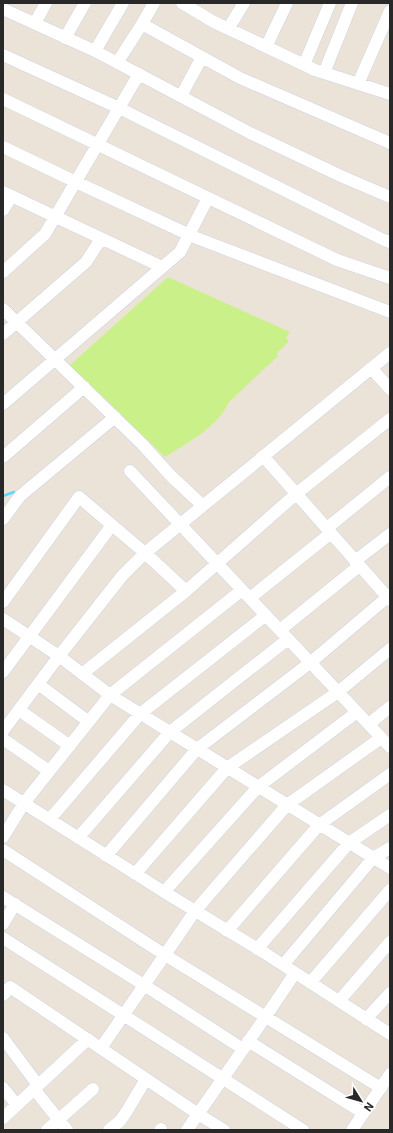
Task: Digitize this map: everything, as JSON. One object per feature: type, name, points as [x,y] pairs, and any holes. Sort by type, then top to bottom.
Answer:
[{"type":"street","points":[[5,3],[3,8],[95,51],[250,133],[343,177],[390,197]]},
{"type":"street","points":[[35,24],[46,3]]},
{"type":"street","points":[[66,38],[85,3]]},
{"type":"street","points":[[95,51],[123,3]]},
{"type":"street","points":[[117,63],[154,3]]},
{"type":"street","points":[[182,3],[198,7],[214,22],[304,65],[390,94]]},
{"type":"street","points":[[228,29],[244,3]]},
{"type":"street","points":[[266,47],[287,3]]},
{"type":"street","points":[[304,65],[330,3]]},
{"type":"street","points":[[324,73],[352,3]]},
{"type":"street","points":[[358,84],[390,12]]},
{"type":"street","points":[[142,24],[240,78],[390,143]]},
{"type":"street","points":[[3,55],[119,108],[390,242]]},
{"type":"street","points":[[181,96],[202,57]]},
{"type":"street","points":[[3,272],[45,234],[56,218],[139,74]]},
{"type":"street","points":[[3,99],[337,260],[390,278]]},
{"type":"street","points":[[3,147],[189,235],[390,312]]},
{"type":"street","points":[[3,210],[7,194],[162,268]]},
{"type":"street","points":[[3,404],[180,252],[208,198]]},
{"type":"street","points":[[3,334],[86,262],[102,239]]},
{"type":"street","points":[[3,309],[142,444],[171,476],[202,506]]},
{"type":"street","points":[[3,731],[59,656],[122,576],[145,553],[390,353]]},
{"type":"street","points":[[371,368],[390,390]]},
{"type":"street","points":[[3,457],[84,387]]},
{"type":"street","points":[[3,520],[20,496],[115,418]]},
{"type":"street","points":[[82,674],[186,591],[296,494],[390,419]]},
{"type":"street","points":[[106,856],[197,749],[311,662],[389,598],[263,456]]},
{"type":"street","points":[[130,471],[390,747]]},
{"type":"street","points":[[3,838],[24,803],[110,695],[329,531],[390,477]]},
{"type":"street","points":[[3,602],[79,497],[145,553],[186,591]]},
{"type":"street","points":[[3,672],[112,525]]},
{"type":"street","points":[[78,838],[170,732],[284,634],[357,563],[390,534]]},
{"type":"street","points":[[50,819],[140,714],[266,615]]},
{"type":"street","points":[[3,619],[59,656],[110,695],[390,868]]},
{"type":"street","points":[[135,874],[227,768],[338,692],[390,649]]},
{"type":"street","points":[[38,684],[89,722]]},
{"type":"street","points":[[368,724],[390,707]]},
{"type":"street","points":[[19,710],[70,746]]},
{"type":"street","points":[[164,892],[258,787],[357,712]]},
{"type":"street","points":[[101,1048],[195,911],[287,805],[381,738]]},
{"type":"street","points":[[3,739],[49,772]]},
{"type":"street","points":[[228,931],[319,825],[390,774]]},
{"type":"street","points":[[3,790],[106,856],[257,948],[390,1034]]},
{"type":"street","points":[[257,948],[349,843],[390,815]]},
{"type":"street","points":[[283,965],[373,858],[390,848]]},
{"type":"street","points":[[3,850],[165,955],[381,1088]]},
{"type":"street","points":[[310,982],[390,890]]},
{"type":"street","points":[[3,897],[144,985],[363,1113]]},
{"type":"street","points":[[3,924],[15,904]]},
{"type":"street","points":[[3,938],[303,1130]]},
{"type":"street","points":[[339,1001],[390,942]]},
{"type":"street","points":[[187,1130],[295,973]]},
{"type":"street","points":[[3,995],[10,987],[224,1130]]},
{"type":"street","points":[[366,1019],[390,993]]},
{"type":"street","points":[[3,1038],[67,1130]]},
{"type":"street","points":[[3,1118],[88,1039]]},
{"type":"street","points":[[352,1130],[390,1074]]},
{"type":"street","points":[[109,1130],[120,1121],[146,1079]]},
{"type":"street","points":[[3,1088],[17,1105]]},
{"type":"street","points":[[47,1130],[93,1089]]},
{"type":"green space","points":[[168,277],[290,332],[286,338],[289,341],[277,353],[278,356],[229,402],[224,411],[210,427],[165,457],[70,365]]},
{"type":"waterway","points":[[3,496],[14,492]]}]
